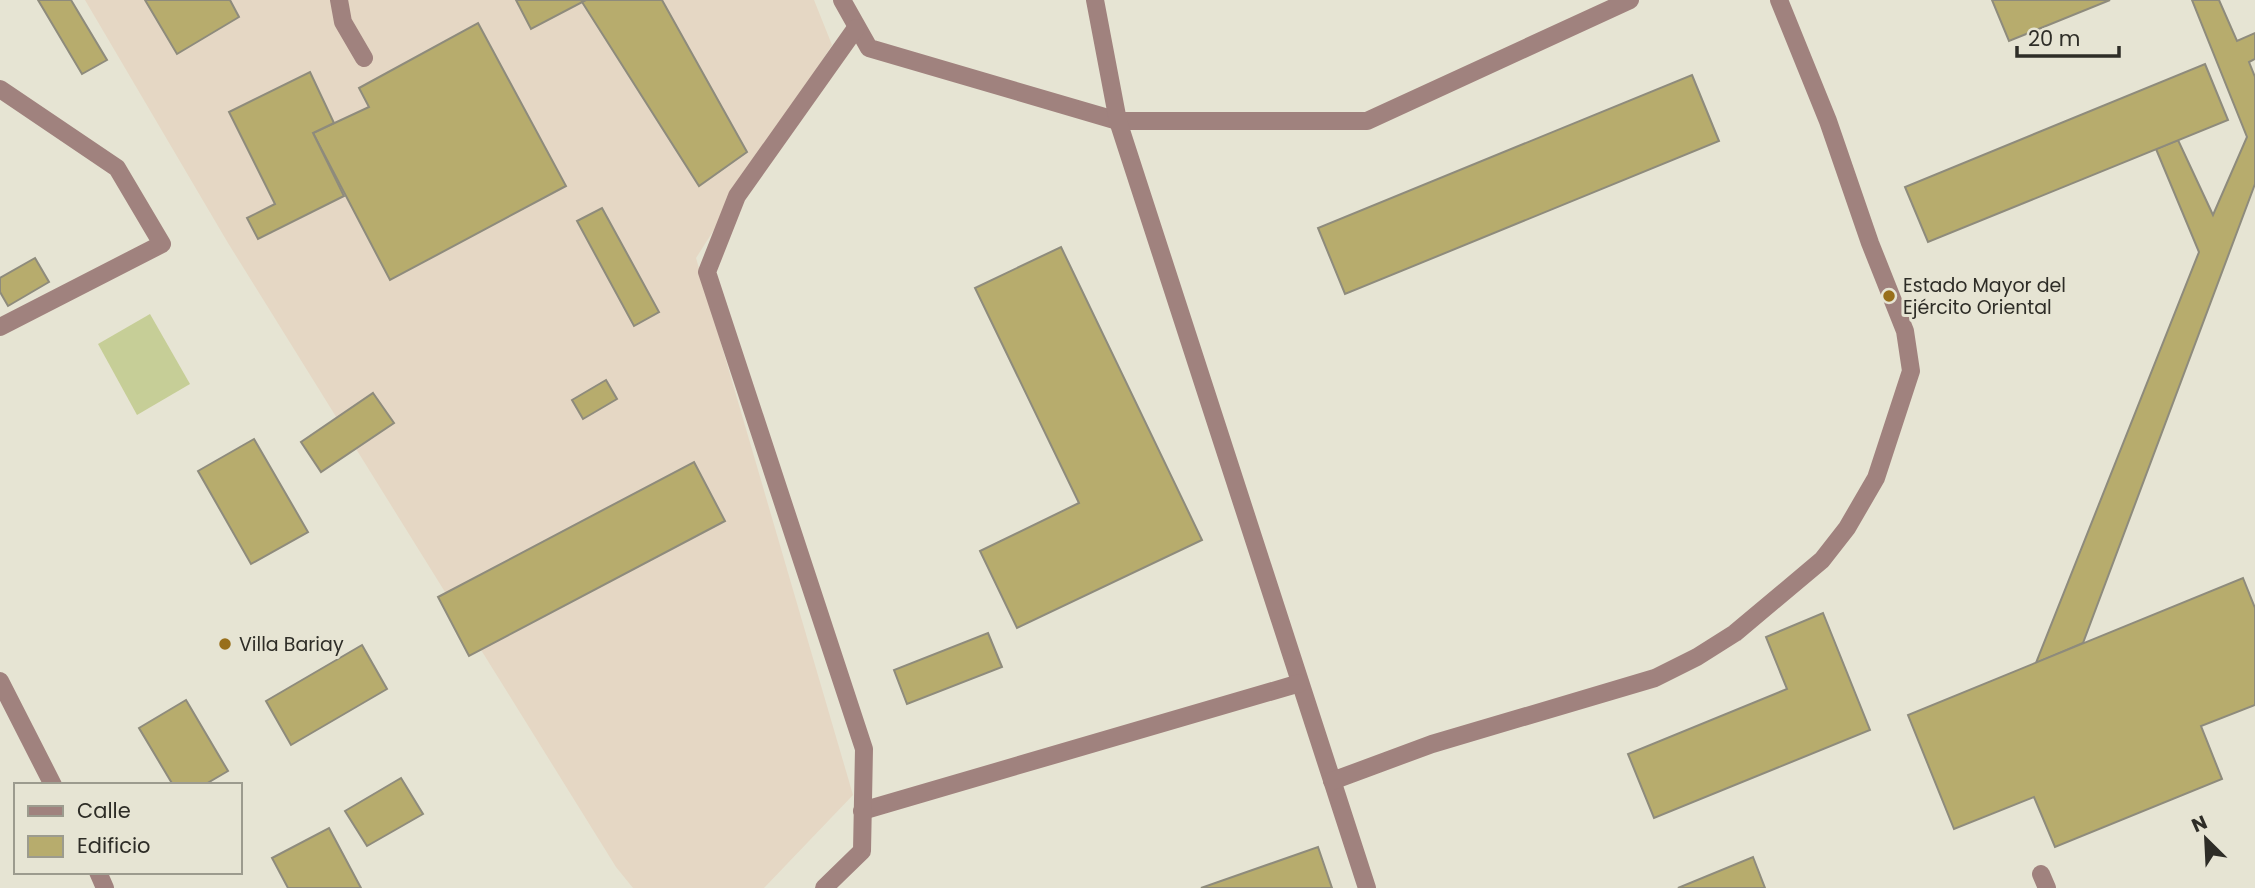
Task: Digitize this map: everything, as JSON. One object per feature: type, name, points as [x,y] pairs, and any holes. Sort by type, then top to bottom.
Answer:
[{"type":"street","points":[[339,0],[343,22],[363,58]]},
{"type":"street","points":[[842,0],[869,48],[1118,121],[1367,121],[1630,0]]},
{"type":"street","points":[[1095,0],[1118,121],[1367,888]]},
{"type":"street","points":[[1332,781],[1432,744],[1655,678],[1697,657],[1735,633],[1822,560],[1847,528],[1876,478],[1911,371],[1905,331],[1870,243],[1828,121],[1779,0]]},
{"type":"street","points":[[830,885],[862,851],[864,749],[707,272],[737,195],[856,28]]},
{"type":"street","points":[[0,89],[117,168],[162,244],[0,327]]},
{"type":"street","points":[[0,681],[52,783]]},
{"type":"street","points":[[862,811],[1300,683]]},
{"type":"shaded area","points":[[85,0],[814,0],[832,45],[696,258],[853,795],[764,888],[633,888],[616,867],[228,243]]},
{"type":"green space","points":[[150,314],[190,384],[137,415],[98,344]]},
{"type":"building","points":[[38,0],[71,0],[107,60],[82,74]]},
{"type":"building","points":[[145,0],[230,0],[239,17],[177,54]]},
{"type":"building","points":[[516,0],[586,0],[531,29]]},
{"type":"building","points":[[662,0],[747,152],[699,186],[582,2]]},
{"type":"building","points":[[1992,0],[2110,0],[2009,41]]},
{"type":"building","points":[[2192,0],[2219,0],[2237,41],[2255,33],[2255,59],[2249,62],[2255,77],[2255,184],[2083,643],[2036,663],[2199,252],[2156,149],[2178,140],[2213,215],[2247,137]]},
{"type":"building","points":[[478,23],[566,186],[390,280],[313,133],[369,107],[359,88]]},
{"type":"building","points":[[2205,64],[2228,120],[1928,242],[1905,187]]},
{"type":"building","points":[[310,72],[334,123],[313,133],[344,196],[258,239],[247,218],[275,204],[229,112]]},
{"type":"building","points":[[1692,75],[1719,141],[1345,294],[1318,228]]},
{"type":"building","points":[[602,208],[659,312],[634,326],[577,221]]},
{"type":"building","points":[[1061,247],[1202,540],[1017,628],[980,551],[1079,503],[975,288]]},
{"type":"building","points":[[35,258],[49,282],[8,306],[0,292],[0,278]]},
{"type":"building","points":[[606,380],[617,399],[583,419],[572,400]]},
{"type":"building","points":[[373,393],[394,423],[321,472],[301,442]]},
{"type":"building","points":[[254,439],[308,532],[251,564],[198,471]]},
{"type":"building","points":[[694,462],[725,521],[469,656],[438,597]]},
{"type":"building","points":[[2243,578],[2255,608],[2255,705],[2201,726],[2222,779],[2055,847],[2034,797],[1954,829],[1908,715]]},
{"type":"building","points":[[1823,613],[1870,730],[1654,818],[1628,754],[1787,689],[1766,637]]},
{"type":"building","points":[[988,633],[1002,667],[907,704],[894,670]]},
{"type":"building","points":[[362,645],[387,689],[291,745],[266,701]]},
{"type":"building","points":[[186,700],[228,771],[207,783],[172,783],[139,728]]},
{"type":"building","points":[[401,778],[423,814],[367,846],[345,811]]},
{"type":"building","points":[[329,828],[361,888],[288,888],[272,858]]},
{"type":"building","points":[[1318,847],[1332,888],[1201,888]]},
{"type":"building","points":[[1753,857],[1765,888],[1678,888]]},
{"type":"place","name":"Estado Mayor del Ejército Oriental","points":[[1889,296]]},
{"type":"place","name":"Villa Bariay","points":[[225,644]]}]
